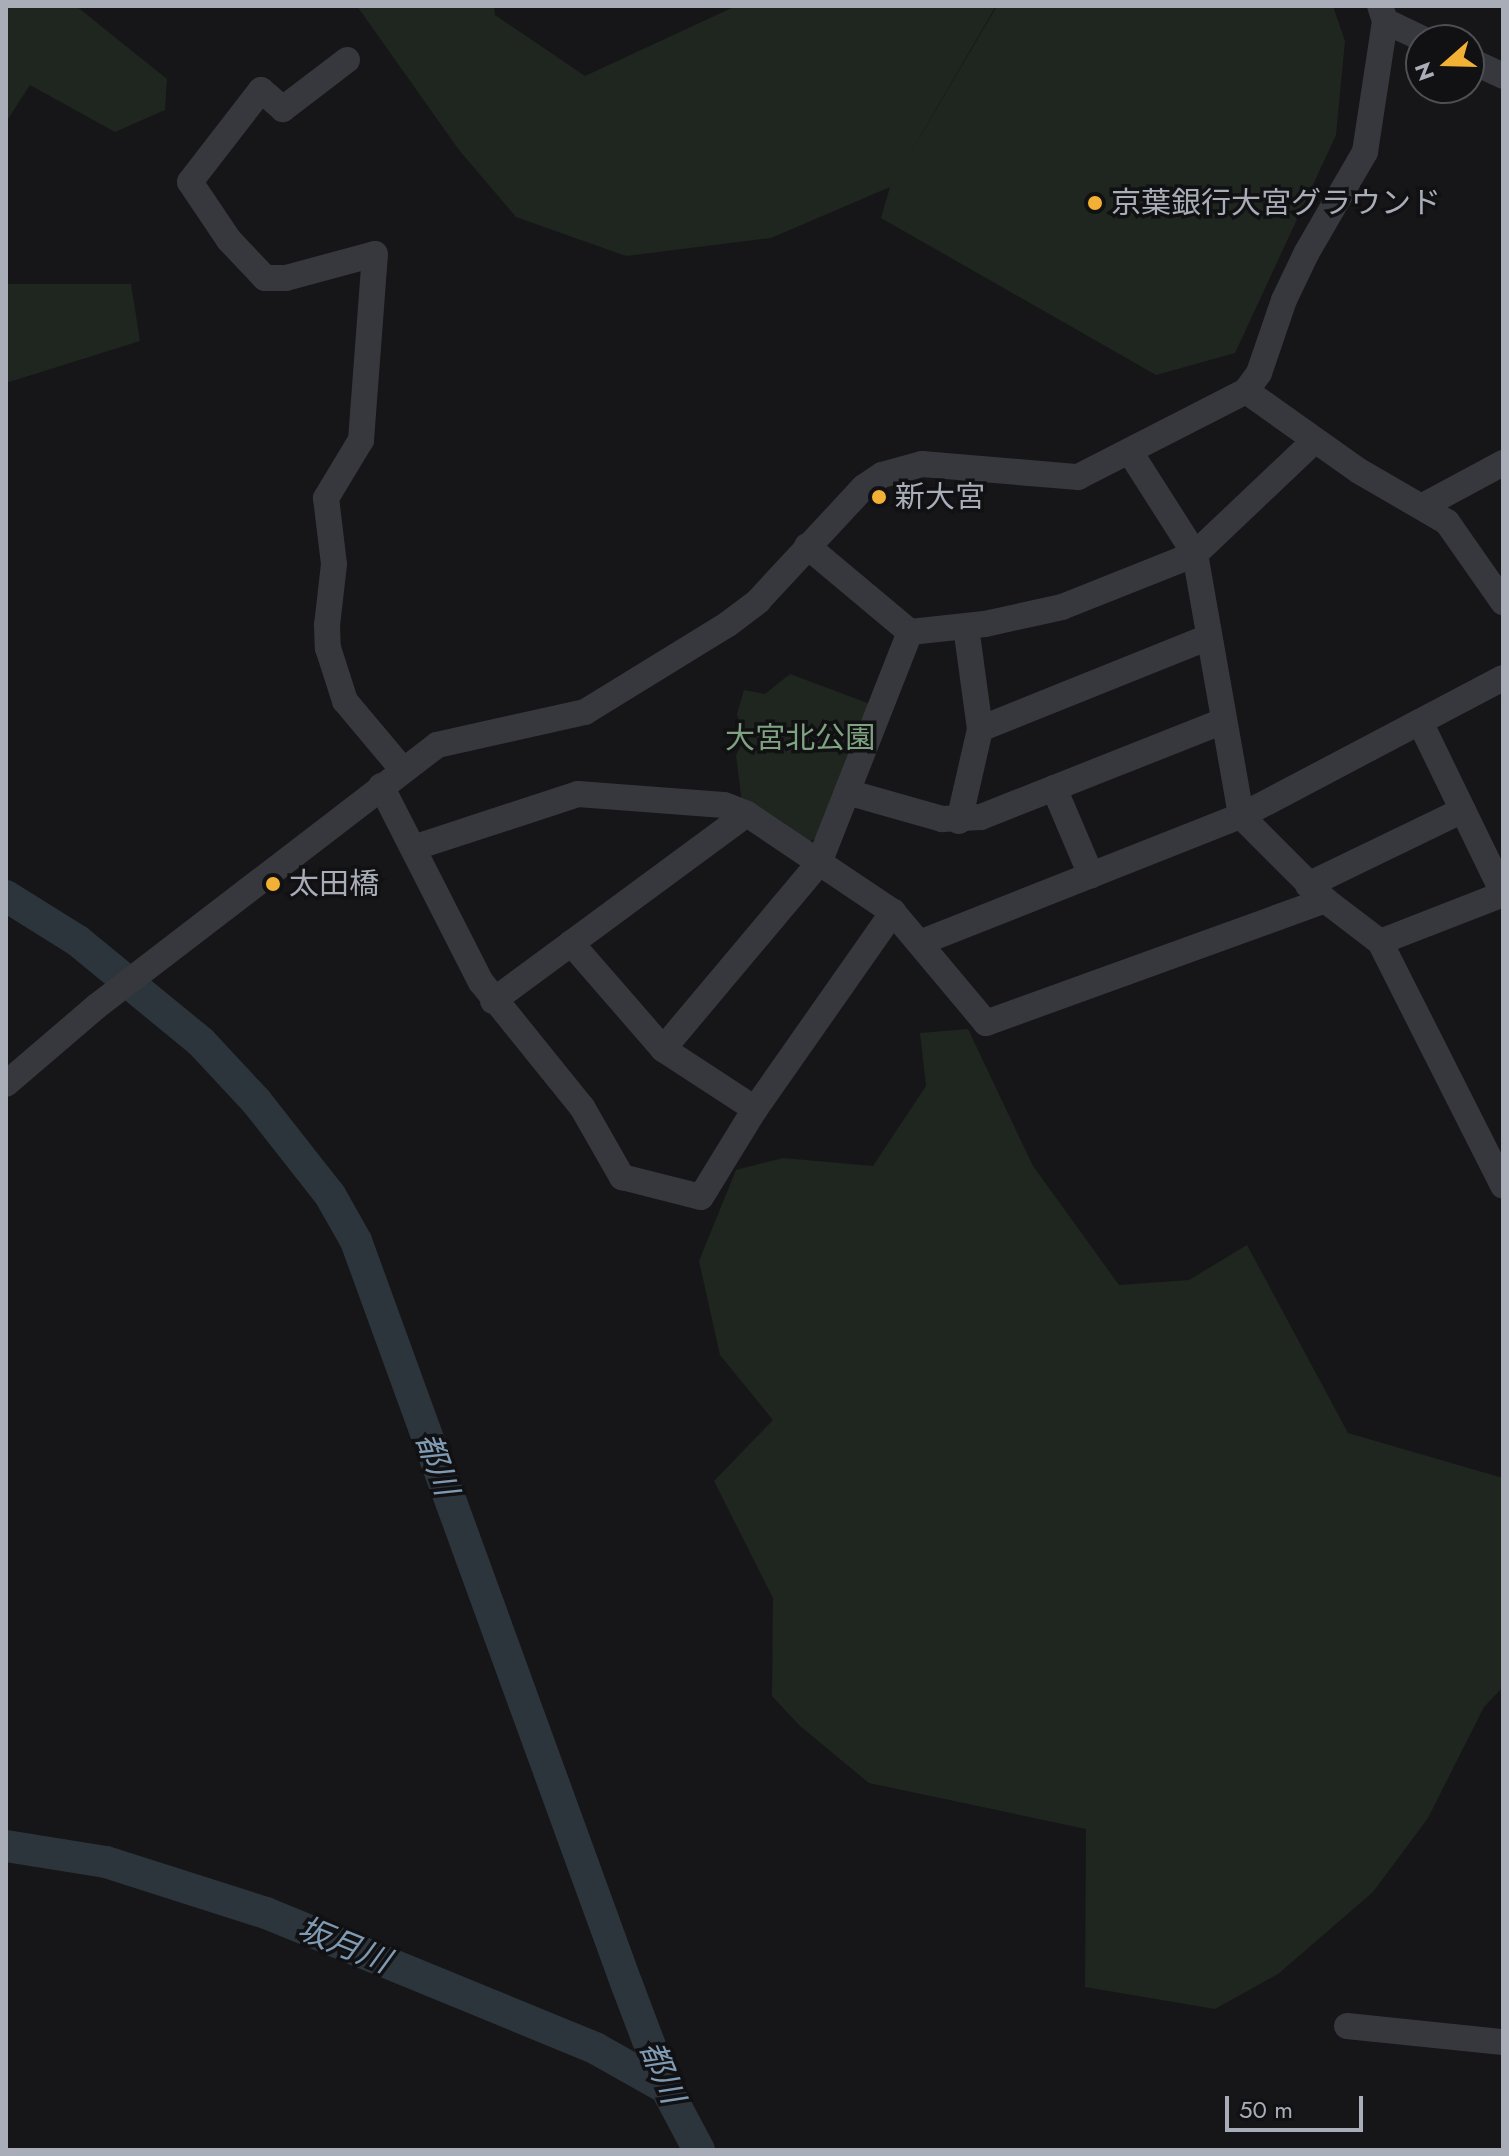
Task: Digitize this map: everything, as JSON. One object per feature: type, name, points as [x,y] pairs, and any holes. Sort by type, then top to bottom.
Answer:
[{"type":"street","points":[[6,1084],[97,1006],[402,769],[437,745],[506,727],[553,721],[604,702],[738,616],[864,487],[896,468],[922,464],[1078,477],[1246,391],[1259,373],[1284,300],[1307,252],[1365,152],[1382,14],[1405,28]]},
{"type":"street","points":[[347,60],[283,109],[261,90],[190,182],[229,240],[265,278],[286,278],[375,254],[361,440],[326,498],[334,564],[327,625],[345,701],[402,769]]},
{"type":"street","points":[[1246,391],[1314,441],[1447,522],[1503,602]]},
{"type":"street","points":[[807,546],[910,632],[966,627],[1062,607],[1195,554],[1314,441]]},
{"type":"street","points":[[1130,452],[1195,554],[1241,816],[1317,893],[1380,942],[1503,1186]]},
{"type":"street","points":[[1423,506],[1503,463]]},
{"type":"street","points":[[959,821],[980,729],[966,627]]},
{"type":"street","points":[[663,1049],[819,863],[910,632]]},
{"type":"street","points":[[980,729],[1209,637]]},
{"type":"street","points":[[922,942],[1241,816],[1503,678]]},
{"type":"street","points":[[847,792],[959,821],[1054,788],[1224,721]]},
{"type":"street","points":[[1380,942],[1503,893],[1420,722]]},
{"type":"street","points":[[381,786],[493,1001],[582,1107],[622,1177],[701,1197],[755,1109],[893,912]]},
{"type":"street","points":[[1054,788],[1091,875]]},
{"type":"street","points":[[413,848],[578,794],[724,805],[747,814],[893,912],[922,942],[986,1023],[1317,893],[1463,810]]},
{"type":"street","points":[[493,1001],[747,814]]},
{"type":"street","points":[[571,943],[663,1049],[755,1109]]},
{"type":"street","points":[[1347,2026],[1503,2042]]},
{"type":"green space","points":[[6,6],[76,6],[167,79],[165,110],[115,132],[30,85],[6,122]]},
{"type":"green space","points":[[357,6],[494,6],[495,15],[585,76],[736,6],[996,6],[901,169],[997,6],[1333,6],[1345,41],[1336,135],[1235,353],[1156,375],[881,218],[890,187],[771,238],[626,256],[516,217],[459,150]]},
{"type":"green space","points":[[6,284],[131,284],[140,341],[6,383]]},
{"type":"green space","name":"大宮北公園","points":[[790,674],[873,705],[823,836],[807,842],[742,803],[736,755],[744,740],[737,714],[744,690],[765,694]]},
{"type":"green space","points":[[968,1029],[1033,1166],[1119,1285],[1189,1280],[1247,1245],[1348,1433],[1503,1478],[1503,1687],[1484,1707],[1428,1818],[1373,1892],[1278,1974],[1215,2009],[1085,1987],[1086,1829],[869,1783],[800,1726],[772,1696],[773,1598],[714,1481],[773,1420],[720,1355],[699,1261],[736,1170],[783,1158],[873,1166],[926,1086],[920,1033]]},
{"type":"waterway","name":"都川","points":[[6,896],[78,941],[201,1042],[256,1101],[330,1195],[356,1241],[627,1985],[666,2088],[699,2150]]},
{"type":"waterway","name":"坂月川","points":[[6,1846],[106,1862],[266,1913],[595,2048],[666,2088]]},
{"type":"place","name":"京葉銀行大宮グラウンド","points":[[1095,203]]},
{"type":"place","name":"新大宮","points":[[879,497]]},
{"type":"place","name":"太田橋","points":[[273,884]]}]
